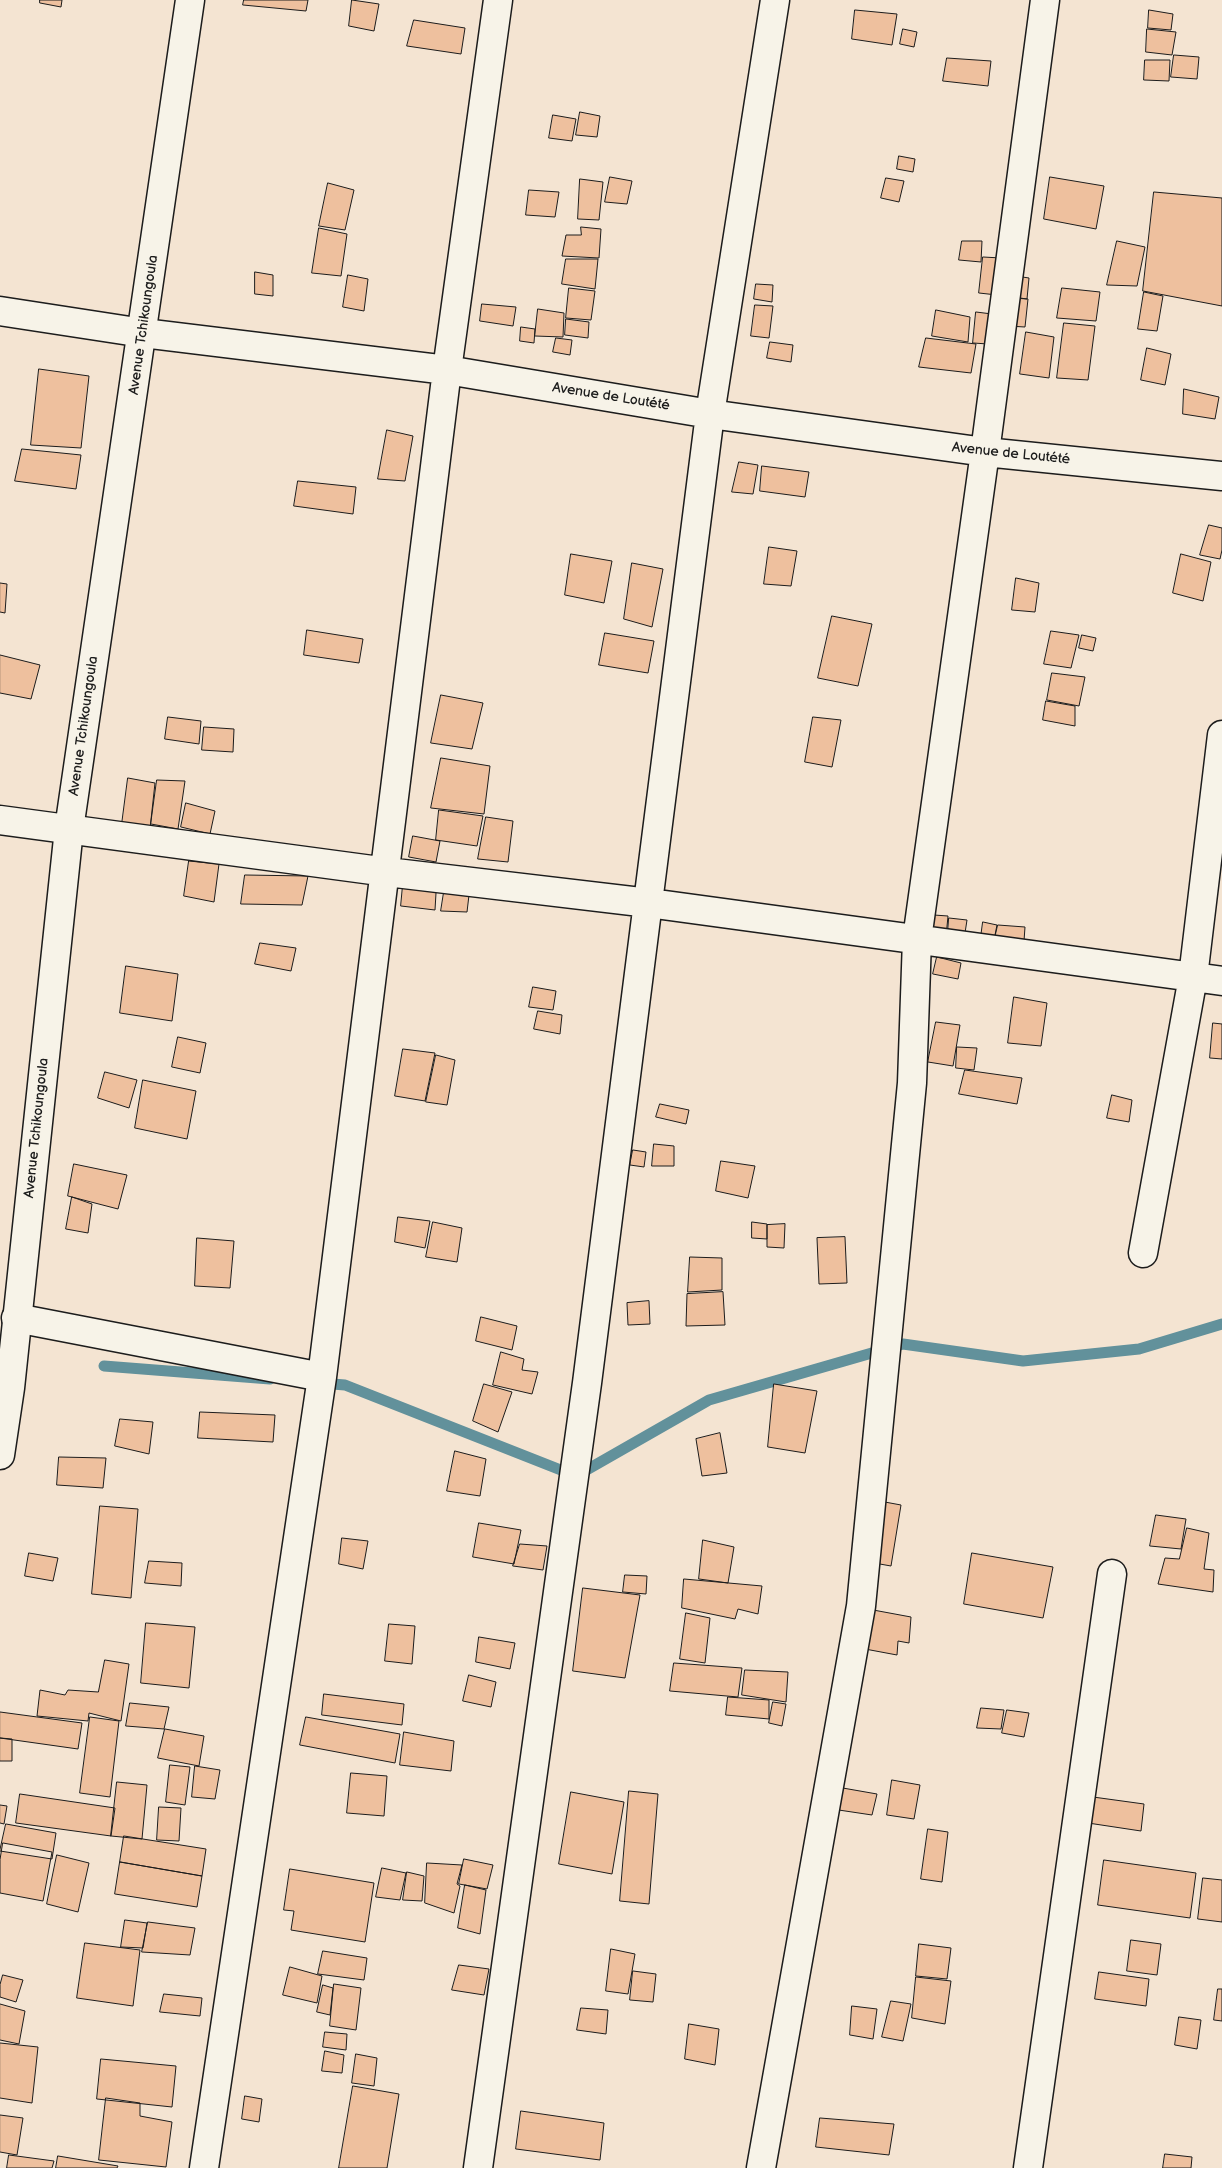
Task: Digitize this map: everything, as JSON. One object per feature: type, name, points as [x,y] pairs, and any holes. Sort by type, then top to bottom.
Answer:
[{"type":"street","name":"Avenue Tchikoungoula","points":[[0,1454],[5,1386],[16,1318],[69,829],[190,0]]},
{"type":"street","points":[[204,2168],[322,1377],[448,370],[498,0]]},
{"type":"street","points":[[478,2168],[585,1392],[710,414],[775,0]]},
{"type":"street","points":[[761,2168],[861,1606],[912,1084],[917,939],[986,452],[1044,0]]},
{"type":"street","name":"Avenue de Loutété","points":[[0,311],[143,332],[448,370],[710,414],[986,452],[1222,476]]},
{"type":"street","points":[[1144,1253],[1193,977],[1222,735]]},
{"type":"street","points":[[0,820],[386,872],[649,903],[1222,981]]},
{"type":"street","points":[[16,1318],[322,1377]]},
{"type":"street","points":[[1028,2168],[1112,1574]]},
{"type":"building","points":[[40,0],[62,0],[61,7],[40,3]]},
{"type":"building","points":[[244,0],[308,0],[306,11],[243,5]]},
{"type":"building","points":[[352,0],[379,4],[374,31],[349,26]]},
{"type":"building","points":[[855,10],[897,14],[892,45],[852,39]]},
{"type":"building","points":[[1149,10],[1173,14],[1171,30],[1148,28]]},
{"type":"building","points":[[414,20],[465,28],[461,54],[407,46]]},
{"type":"building","points":[[903,29],[917,32],[914,47],[900,44]]},
{"type":"building","points":[[1147,29],[1176,32],[1172,55],[1146,52]]},
{"type":"building","points":[[1174,55],[1199,57],[1197,79],[1171,77]]},
{"type":"building","points":[[947,58],[991,61],[988,86],[943,81]]},
{"type":"building","points":[[1145,60],[1170,60],[1169,81],[1144,80]]},
{"type":"building","points":[[580,112],[600,116],[597,137],[576,135]]},
{"type":"building","points":[[553,115],[576,119],[572,141],[549,138]]},
{"type":"building","points":[[899,156],[915,159],[913,172],[897,169]]},
{"type":"building","points":[[610,177],[632,181],[627,204],[605,202]]},
{"type":"building","points":[[1050,177],[1104,186],[1096,229],[1044,219]]},
{"type":"building","points":[[886,178],[904,181],[899,202],[881,198]]},
{"type":"building","points":[[580,179],[603,182],[599,220],[578,219]]},
{"type":"building","points":[[328,183],[354,190],[345,230],[319,226]]},
{"type":"building","points":[[529,190],[559,192],[555,217],[526,215]]},
{"type":"building","points":[[1154,192],[1222,198],[1222,306],[1143,291]]},
{"type":"building","points":[[581,227],[601,229],[599,258],[562,256],[566,235],[581,235]]},
{"type":"building","points":[[319,228],[347,234],[341,276],[312,273]]},
{"type":"building","points":[[962,241],[982,241],[981,262],[959,260]]},
{"type":"building","points":[[1117,241],[1145,247],[1137,286],[1107,285]]},
{"type":"building","points":[[983,257],[1001,258],[997,295],[979,293]]},
{"type":"building","points":[[566,259],[598,259],[595,289],[562,284]]},
{"type":"building","points":[[255,272],[273,275],[273,296],[255,294]]},
{"type":"building","points":[[348,275],[368,279],[364,311],[343,307]]},
{"type":"building","points":[[1016,276],[1029,278],[1027,299],[1013,297]]},
{"type":"building","points":[[756,284],[773,285],[772,302],[754,299]]},
{"type":"building","points":[[569,288],[595,291],[591,320],[566,318]]},
{"type":"building","points":[[1062,288],[1100,292],[1096,321],[1057,318]]},
{"type":"building","points":[[1144,292],[1163,296],[1157,331],[1138,329]]},
{"type":"building","points":[[1012,298],[1028,299],[1025,327],[1008,326]]},
{"type":"building","points":[[482,304],[516,307],[513,326],[480,321]]},
{"type":"building","points":[[755,305],[773,306],[769,338],[751,336]]},
{"type":"building","points":[[538,309],[564,313],[563,337],[535,336]]},
{"type":"building","points":[[936,310],[970,317],[968,342],[932,336]]},
{"type":"building","points":[[976,312],[992,314],[988,344],[973,343]]},
{"type":"building","points":[[566,319],[589,322],[588,338],[565,335]]},
{"type":"building","points":[[1064,323],[1095,326],[1088,380],[1057,378]]},
{"type":"building","points":[[521,327],[535,329],[534,343],[520,341]]},
{"type":"building","points":[[1026,332],[1054,337],[1049,378],[1020,374]]},
{"type":"building","points":[[556,338],[572,340],[570,355],[553,352]]},
{"type":"building","points":[[926,338],[976,344],[971,373],[919,367]]},
{"type":"building","points":[[770,342],[793,345],[791,362],[767,358]]},
{"type":"building","points":[[1147,348],[1171,354],[1165,385],[1141,380]]},
{"type":"building","points":[[39,369],[89,376],[81,448],[31,445]]},
{"type":"building","points":[[1184,389],[1219,397],[1215,419],[1183,414]]},
{"type":"building","points":[[387,430],[413,436],[405,481],[378,479]]},
{"type":"building","points":[[22,449],[81,455],[76,489],[15,481]]},
{"type":"building","points":[[739,462],[758,465],[753,494],[732,492]]},
{"type":"building","points":[[762,466],[809,472],[805,497],[760,491]]},
{"type":"building","points":[[298,481],[356,487],[353,514],[294,506]]},
{"type":"building","points":[[1209,525],[1222,528],[1220,559],[1200,555]]},
{"type":"building","points":[[769,547],[797,551],[791,586],[764,584]]},
{"type":"building","points":[[571,554],[612,561],[604,603],[565,595]]},
{"type":"building","points":[[1181,554],[1211,562],[1203,601],[1173,593]]},
{"type":"building","points":[[632,563],[663,569],[652,627],[624,619]]},
{"type":"building","points":[[1016,578],[1039,583],[1035,612],[1012,610]]},
{"type":"building","points":[[0,583],[7,584],[5,613],[0,612]]},
{"type":"building","points":[[832,616],[872,624],[858,686],[818,678]]},
{"type":"building","points":[[307,630],[363,639],[359,663],[304,655]]},
{"type":"building","points":[[1051,631],[1079,635],[1071,668],[1044,664]]},
{"type":"building","points":[[605,633],[654,641],[648,673],[599,665]]},
{"type":"building","points":[[1082,635],[1096,638],[1093,651],[1079,648]]},
{"type":"building","points":[[0,655],[40,665],[31,699],[0,693]]},
{"type":"building","points":[[1052,673],[1085,677],[1079,706],[1047,700]]},
{"type":"building","points":[[441,695],[483,703],[472,749],[431,743]]},
{"type":"building","points":[[1046,701],[1075,706],[1075,726],[1043,720]]},
{"type":"building","points":[[168,717],[201,721],[199,744],[165,739]]},
{"type":"building","points":[[813,717],[841,720],[832,767],[805,762]]},
{"type":"building","points":[[204,727],[234,729],[233,752],[202,750]]},
{"type":"building","points":[[441,758],[490,766],[484,814],[431,808]]},
{"type":"building","points":[[128,778],[155,783],[150,829],[122,824]]},
{"type":"building","points":[[157,780],[185,781],[178,829],[151,824]]},
{"type":"building","points":[[186,803],[215,811],[210,834],[181,827]]},
{"type":"building","points":[[439,810],[483,816],[477,846],[436,840]]},
{"type":"building","points":[[486,817],[513,821],[508,862],[478,859]]},
{"type":"building","points":[[413,836],[440,841],[436,862],[409,857]]},
{"type":"building","points":[[189,861],[219,864],[214,902],[184,896]]},
{"type":"building","points":[[404,874],[437,876],[435,910],[401,906]]},
{"type":"building","points":[[245,875],[308,876],[302,905],[241,904]]},
{"type":"building","points":[[444,892],[469,895],[467,912],[441,911]]},
{"type":"building","points":[[934,915],[948,916],[946,937],[932,936]]},
{"type":"building","points":[[949,918],[967,920],[965,933],[948,932]]},
{"type":"building","points":[[983,922],[997,925],[994,940],[981,937]]},
{"type":"building","points":[[998,925],[1025,927],[1024,941],[995,938]]},
{"type":"building","points":[[260,943],[296,948],[291,971],[255,964]]},
{"type":"building","points":[[937,957],[961,963],[958,979],[933,974]]},
{"type":"building","points":[[126,966],[178,974],[172,1021],[120,1013]]},
{"type":"building","points":[[533,987],[556,991],[553,1010],[529,1007]]},
{"type":"building","points":[[1014,997],[1047,1003],[1041,1046],[1008,1043]]},
{"type":"building","points":[[538,1011],[562,1015],[560,1034],[534,1029]]},
{"type":"building","points":[[936,1022],[960,1025],[953,1066],[928,1062]]},
{"type":"building","points":[[1213,1023],[1222,1024],[1222,1059],[1210,1058]]},
{"type":"building","points":[[178,1037],[206,1043],[200,1073],[172,1067]]},
{"type":"building","points":[[957,1047],[977,1048],[974,1070],[956,1068]]},
{"type":"building","points":[[403,1049],[435,1053],[425,1101],[395,1096]]},
{"type":"building","points":[[436,1055],[455,1060],[447,1105],[426,1102]]},
{"type":"building","points":[[965,1070],[1022,1078],[1017,1104],[959,1094]]},
{"type":"building","points":[[105,1072],[137,1080],[129,1108],[98,1098]]},
{"type":"building","points":[[143,1080],[196,1091],[187,1139],[135,1128]]},
{"type":"building","points":[[1112,1095],[1132,1100],[1129,1122],[1107,1118]]},
{"type":"building","points":[[660,1104],[689,1110],[686,1124],[656,1117]]},
{"type":"building","points":[[654,1144],[674,1146],[674,1166],[652,1166]]},
{"type":"building","points":[[633,1150],[646,1152],[644,1167],[630,1165]]},
{"type":"building","points":[[721,1161],[755,1166],[748,1198],[716,1191]]},
{"type":"building","points":[[74,1164],[127,1175],[118,1209],[68,1196]]},
{"type":"building","points":[[72,1197],[92,1204],[88,1233],[66,1229]]},
{"type":"building","points":[[398,1217],[430,1221],[425,1248],[395,1242]]},
{"type":"building","points":[[433,1222],[462,1228],[457,1262],[426,1257]]},
{"type":"building","points":[[752,1222],[767,1224],[767,1239],[752,1238]]},
{"type":"building","points":[[785,1224],[784,1248],[767,1247],[767,1225]]},
{"type":"building","points":[[845,1237],[847,1283],[819,1284],[817,1238]]},
{"type":"building","points":[[197,1238],[234,1241],[230,1288],[195,1286]]},
{"type":"building","points":[[690,1257],[722,1258],[722,1290],[688,1292]]},
{"type":"building","points":[[723,1292],[725,1325],[686,1326],[687,1294]]},
{"type":"building","points":[[649,1301],[650,1324],[628,1325],[627,1303]]},
{"type":"building","points":[[481,1317],[517,1326],[512,1350],[476,1341]]},
{"type":"building","points":[[501,1352],[524,1359],[522,1370],[538,1372],[532,1394],[493,1385]]},
{"type":"building","points":[[484,1384],[512,1392],[498,1432],[473,1421]]},
{"type":"building","points":[[774,1384],[817,1391],[805,1453],[768,1447]]},
{"type":"building","points":[[200,1412],[275,1415],[273,1442],[198,1438]]},
{"type":"building","points":[[120,1419],[153,1422],[149,1454],[115,1446]]},
{"type":"building","points":[[720,1433],[727,1473],[702,1476],[696,1439]]},
{"type":"building","points":[[455,1451],[486,1459],[480,1496],[447,1491]]},
{"type":"building","points":[[59,1457],[106,1458],[103,1488],[57,1485]]},
{"type":"building","points":[[874,1500],[901,1505],[891,1566],[863,1561]]},
{"type":"building","points":[[100,1506],[138,1509],[131,1598],[92,1594]]},
{"type":"building","points":[[1156,1515],[1186,1519],[1181,1549],[1150,1546]]},
{"type":"building","points":[[479,1523],[521,1530],[514,1564],[473,1557]]},
{"type":"building","points":[[1187,1528],[1209,1533],[1204,1569],[1214,1570],[1213,1592],[1158,1584],[1165,1558],[1179,1559]]},
{"type":"building","points":[[342,1538],[368,1541],[363,1569],[339,1564]]},
{"type":"building","points":[[703,1540],[734,1547],[728,1583],[699,1579]]},
{"type":"building","points":[[520,1544],[547,1546],[543,1570],[513,1566]]},
{"type":"building","points":[[29,1553],[58,1558],[53,1581],[25,1576]]},
{"type":"building","points":[[972,1553],[1053,1567],[1043,1618],[964,1604]]},
{"type":"building","points":[[149,1561],[182,1563],[181,1586],[145,1583]]},
{"type":"building","points":[[625,1575],[647,1576],[646,1594],[623,1592]]},
{"type":"building","points":[[684,1579],[762,1586],[758,1614],[738,1609],[735,1619],[682,1608]]},
{"type":"building","points":[[583,1588],[640,1595],[625,1678],[573,1671]]},
{"type":"building","points":[[857,1607],[911,1617],[909,1643],[898,1641],[897,1655],[849,1646]]},
{"type":"building","points":[[686,1613],[710,1618],[705,1663],[680,1659]]},
{"type":"building","points":[[146,1623],[195,1627],[189,1688],[141,1683]]},
{"type":"building","points":[[389,1624],[415,1626],[412,1664],[385,1661]]},
{"type":"building","points":[[479,1637],[515,1643],[510,1669],[476,1662]]},
{"type":"building","points":[[105,1660],[129,1664],[121,1721],[89,1713],[88,1721],[37,1716],[40,1690],[65,1695],[68,1690],[98,1692]]},
{"type":"building","points":[[674,1663],[742,1668],[738,1697],[670,1691]]},
{"type":"building","points":[[745,1670],[788,1672],[786,1702],[742,1695]]},
{"type":"building","points":[[469,1675],[496,1682],[491,1707],[463,1701]]},
{"type":"building","points":[[324,1694],[404,1704],[402,1725],[322,1715]]},
{"type":"building","points":[[728,1697],[769,1700],[769,1719],[726,1715]]},
{"type":"building","points":[[773,1702],[786,1704],[782,1726],[769,1723]]},
{"type":"building","points":[[130,1703],[169,1707],[164,1729],[126,1726]]},
{"type":"building","points":[[981,1708],[1004,1710],[1001,1729],[977,1728]]},
{"type":"building","points":[[1007,1710],[1029,1713],[1024,1737],[1002,1733]]},
{"type":"building","points":[[0,1712],[82,1723],[78,1749],[0,1738]]},
{"type":"building","points":[[90,1717],[119,1721],[110,1797],[80,1793]]},
{"type":"building","points":[[306,1717],[400,1734],[395,1763],[300,1745]]},
{"type":"building","points":[[165,1729],[204,1736],[199,1766],[158,1758]]},
{"type":"building","points":[[404,1732],[454,1741],[451,1771],[400,1765]]},
{"type":"building","points":[[0,1738],[12,1739],[12,1761],[0,1761]]},
{"type":"building","points":[[170,1765],[190,1767],[185,1805],[166,1802]]},
{"type":"building","points":[[195,1766],[220,1770],[215,1799],[192,1797]]},
{"type":"building","points":[[351,1773],[387,1776],[384,1816],[347,1813]]},
{"type":"building","points":[[892,1780],[920,1785],[914,1819],[887,1815]]},
{"type":"building","points":[[117,1782],[147,1785],[142,1839],[111,1836]]},
{"type":"building","points":[[837,1787],[877,1794],[872,1815],[832,1809]]},
{"type":"building","points":[[629,1791],[658,1794],[649,1904],[620,1901]]},
{"type":"building","points":[[571,1792],[624,1802],[612,1874],[559,1864]]},
{"type":"building","points":[[20,1794],[115,1808],[111,1836],[16,1823]]},
{"type":"building","points":[[1093,1797],[1144,1804],[1141,1831],[1088,1823]]},
{"type":"building","points":[[0,1805],[7,1806],[4,1824],[0,1823]]},
{"type":"building","points":[[159,1807],[181,1808],[179,1841],[157,1840]]},
{"type":"building","points":[[6,1824],[56,1833],[52,1859],[0,1851]]},
{"type":"building","points":[[928,1829],[948,1832],[942,1882],[921,1879]]},
{"type":"building","points":[[124,1836],[206,1849],[202,1876],[120,1862]]},
{"type":"building","points":[[3,1843],[52,1852],[43,1901],[0,1893],[0,1860]]},
{"type":"building","points":[[57,1855],[89,1863],[78,1912],[47,1904]]},
{"type":"building","points":[[464,1859],[493,1865],[487,1889],[459,1884]]},
{"type":"building","points":[[1104,1860],[1196,1873],[1190,1918],[1098,1905]]},
{"type":"building","points":[[120,1862],[202,1876],[197,1907],[115,1894]]},
{"type":"building","points":[[427,1863],[462,1865],[457,1884],[460,1886],[454,1913],[425,1903]]},
{"type":"building","points":[[382,1868],[406,1873],[400,1900],[376,1897]]},
{"type":"building","points":[[290,1869],[374,1883],[365,1942],[291,1930],[294,1911],[284,1910]]},
{"type":"building","points":[[407,1872],[424,1876],[422,1901],[403,1900]]},
{"type":"building","points":[[1203,1878],[1222,1880],[1222,1922],[1198,1919]]},
{"type":"building","points":[[465,1885],[486,1890],[480,1934],[458,1928]]},
{"type":"building","points":[[125,1920],[147,1923],[143,1948],[121,1947]]},
{"type":"building","points":[[148,1922],[195,1928],[190,1955],[142,1952]]},
{"type":"building","points":[[1131,1940],[1161,1944],[1157,1975],[1127,1971]]},
{"type":"building","points":[[85,1943],[140,1950],[133,2006],[77,1998]]},
{"type":"building","points":[[919,1944],[951,1948],[947,1979],[916,1976]]},
{"type":"building","points":[[611,1949],[635,1954],[628,1994],[606,1991]]},
{"type":"building","points":[[323,1951],[367,1958],[364,1980],[318,1974]]},
{"type":"building","points":[[459,1965],[489,1969],[484,1995],[452,1990]]},
{"type":"building","points":[[290,1967],[322,1976],[317,2003],[283,1995]]},
{"type":"building","points":[[633,1971],[656,1974],[653,2002],[630,2000]]},
{"type":"building","points":[[1099,1972],[1149,1979],[1146,2006],[1095,1999]]},
{"type":"building","points":[[3,1975],[23,1980],[16,2002],[0,1997],[0,1985]]},
{"type":"building","points":[[916,1977],[951,1981],[945,2024],[912,2018]]},
{"type":"building","points":[[334,1984],[361,1988],[356,2030],[330,2026]]},
{"type":"building","points":[[323,1985],[333,1988],[330,2015],[317,2012]]},
{"type":"building","points":[[1218,1989],[1222,1989],[1222,2021],[1214,2020]]},
{"type":"building","points":[[164,1994],[202,1998],[200,2016],[160,2012]]},
{"type":"building","points":[[891,2001],[911,2004],[903,2041],[882,2037]]},
{"type":"building","points":[[0,2004],[25,2011],[19,2044],[0,2040]]},
{"type":"building","points":[[852,2006],[877,2009],[873,2039],[850,2035]]},
{"type":"building","points":[[581,2008],[608,2010],[606,2034],[577,2030]]},
{"type":"building","points":[[1179,2017],[1201,2020],[1197,2049],[1175,2045]]},
{"type":"building","points":[[689,2024],[719,2029],[715,2065],[685,2059]]},
{"type":"building","points":[[325,2032],[347,2034],[346,2050],[323,2047]]},
{"type":"building","points":[[0,2043],[38,2047],[32,2103],[0,2098]]},
{"type":"building","points":[[325,2051],[344,2055],[342,2073],[322,2071]]},
{"type":"building","points":[[356,2054],[377,2058],[374,2086],[352,2083]]},
{"type":"building","points":[[101,2059],[176,2066],[172,2107],[97,2099]]},
{"type":"building","points":[[353,2086],[399,2094],[387,2168],[339,2168]]},
{"type":"building","points":[[245,2096],[262,2099],[259,2122],[242,2119]]},
{"type":"building","points":[[106,2098],[140,2103],[140,2116],[172,2122],[166,2167],[99,2160]]},
{"type":"building","points":[[521,2111],[604,2123],[600,2160],[516,2149]]},
{"type":"building","points":[[0,2115],[23,2118],[17,2155],[0,2152]]},
{"type":"building","points":[[820,2118],[894,2124],[889,2155],[816,2147]]},
{"type":"building","points":[[1165,2154],[1192,2157],[1191,2168],[1163,2168]]},
{"type":"building","points":[[9,2155],[54,2161],[52,2168],[7,2168]]},
{"type":"building","points":[[58,2156],[118,2166],[117,2168],[56,2168]]},
{"type":"waterway","points":[[320,1383],[345,1385],[576,1476],[709,1400],[903,1344],[1023,1361],[1139,1349],[1222,1324]]},
{"type":"waterway","points":[[104,1366],[270,1379]]}]
